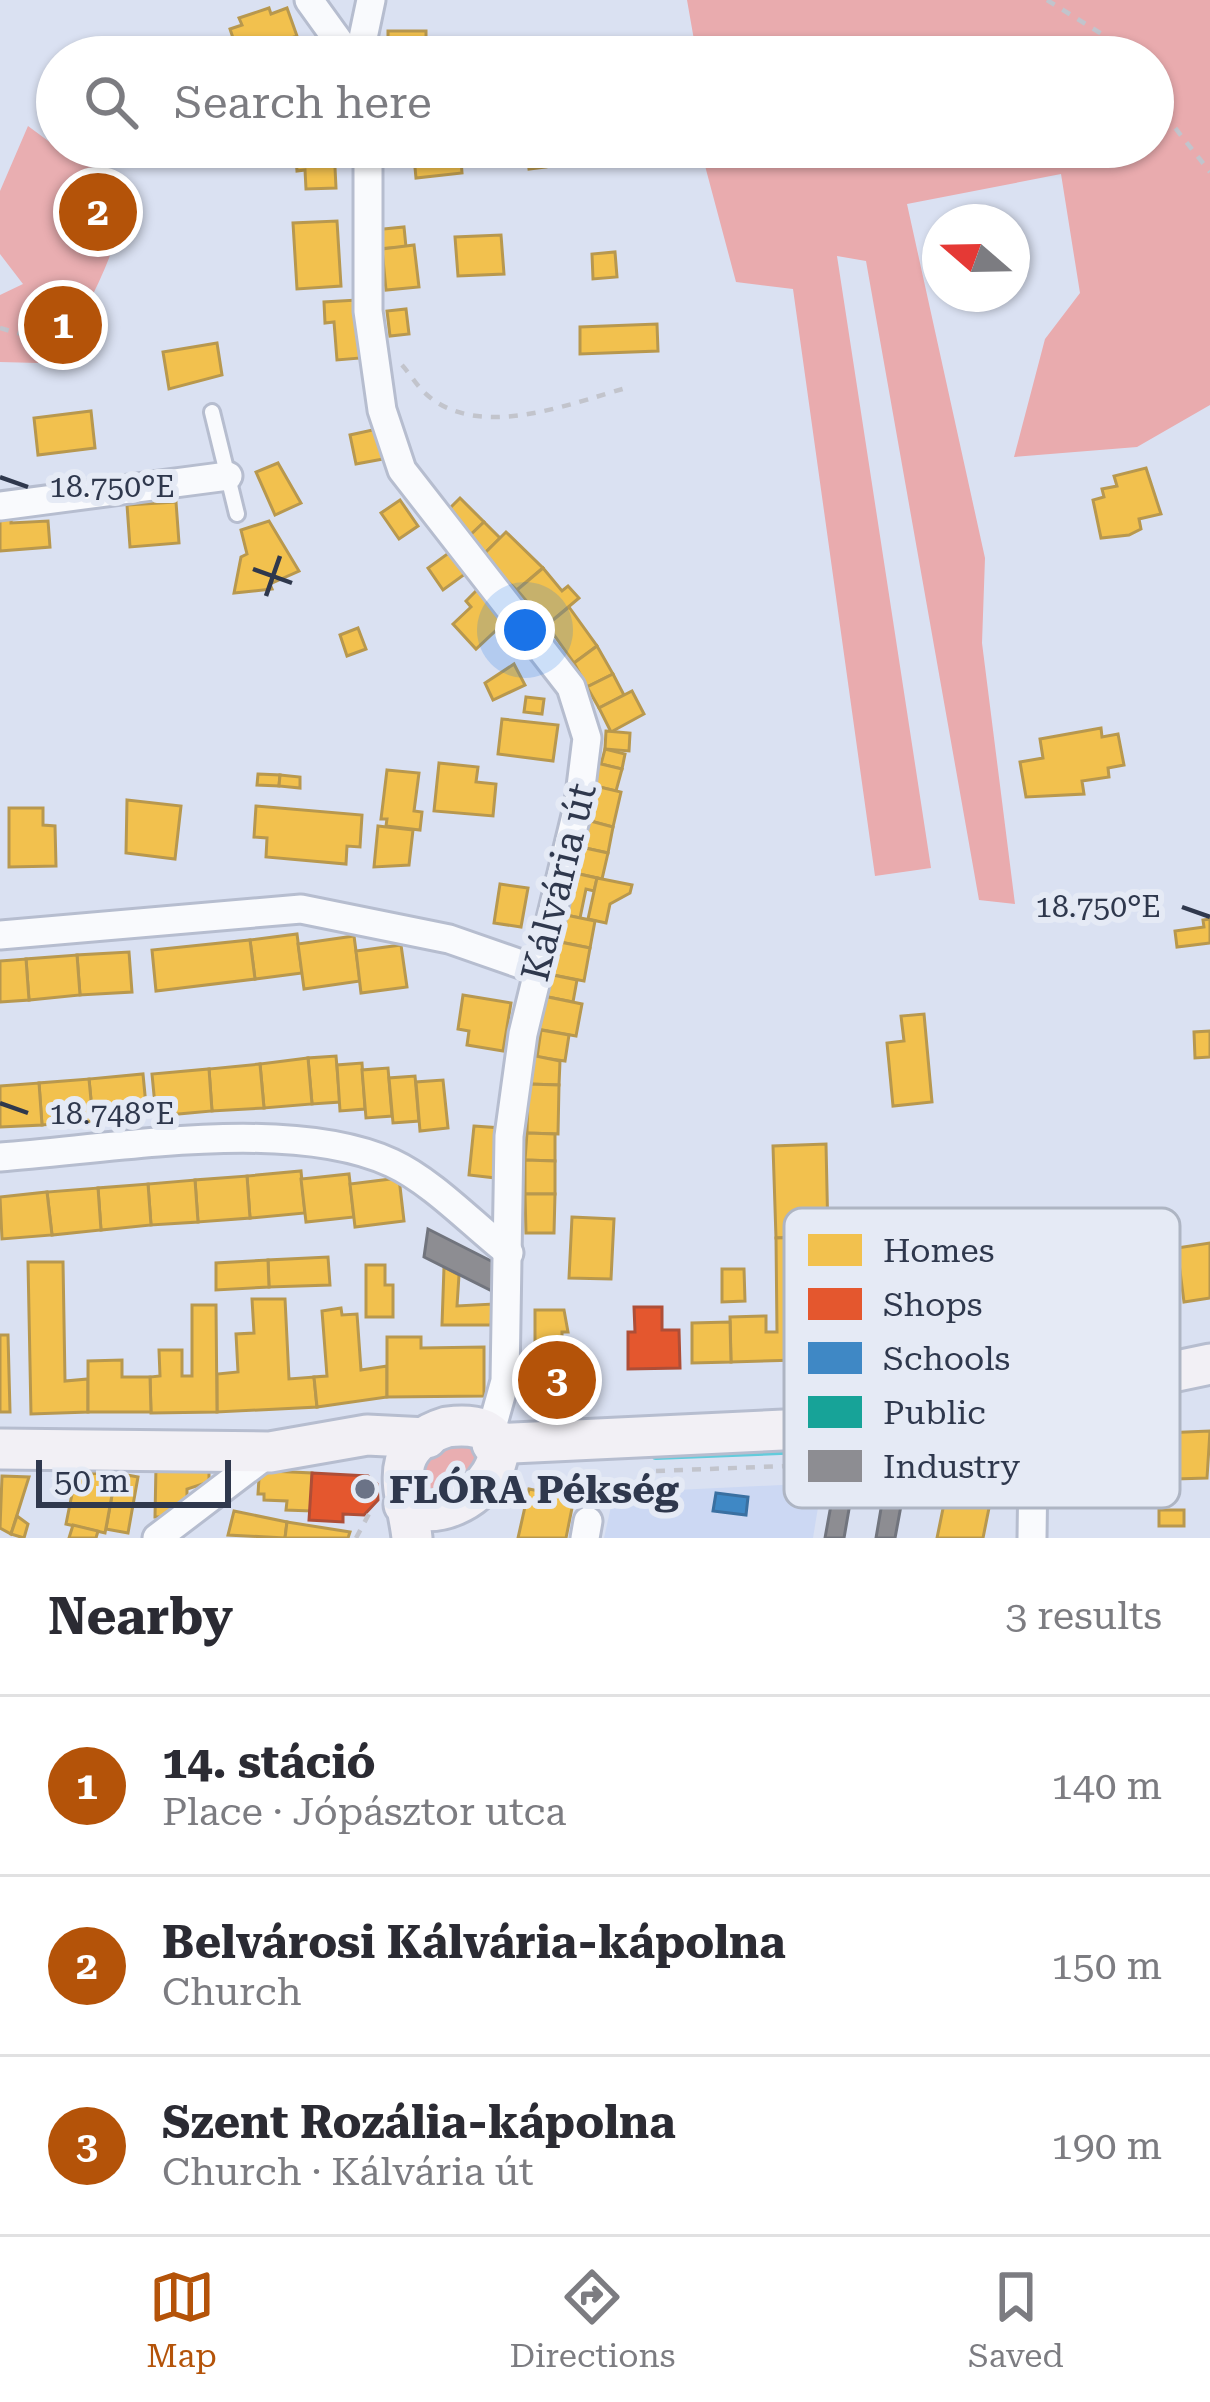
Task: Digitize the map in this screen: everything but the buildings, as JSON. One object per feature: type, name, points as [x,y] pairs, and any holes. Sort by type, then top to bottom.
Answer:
[{"type":"main road","points":[[0,1450],[270,1452],[367,1435],[427,1438],[447,1427],[489,1445],[784,1431]]},
{"type":"main road","points":[[413,1514],[427,1438]]},
{"type":"main road","points":[[317,1446],[366,1452],[413,1514],[471,1517],[493,1494],[489,1445]]},
{"type":"street","points":[[309,0],[335,36]]},
{"type":"street","points":[[363,36],[371,0]]},
{"type":"street","name":"Kálvária út","points":[[367,168],[365,251],[374,360],[382,410],[402,470],[434,517],[548,654],[584,717],[588,759],[535,969],[509,1136],[501,1393],[489,1445]]},
{"type":"street","points":[[0,506],[228,476]]},
{"type":"street","points":[[0,935],[301,909],[449,939],[535,969]]},
{"type":"street","points":[[0,1157],[257,1139],[340,1144],[397,1165],[508,1253]]},
{"type":"street","points":[[157,1538],[270,1452]]},
{"type":"street","points":[[1032,1508],[1032,1538]]},
{"type":"lane","points":[[212,412],[237,514]]},
{"type":"path","points":[[1047,0],[1105,36]]},
{"type":"path","points":[[1174,127],[1210,172]]},
{"type":"path","points":[[0,328],[42,340],[52,336],[46,296]]},
{"type":"path","points":[[374,360],[401,364],[440,404],[481,415],[554,408],[626,388]]},
{"type":"path","points":[[653,1472],[784,1467]]},
{"type":"path","points":[[356,1538],[360,1523],[413,1514]]},
{"type":"shaded area","points":[[687,0],[1210,0],[1210,405],[1137,447],[1014,457],[1045,339],[1080,293],[1061,174],[907,204],[922,272],[922,312],[931,312],[985,558],[982,643],[1015,904],[979,900],[866,261],[837,256],[931,868],[875,876],[793,289],[736,282],[706,168],[1174,168],[1174,36],[693,36]]},
{"type":"shaded area","points":[[28,126],[36,132],[36,168],[94,168],[119,176],[121,211],[114,245],[85,311],[94,341],[38,363],[0,362],[0,295],[23,284],[0,254],[0,191]]},
{"type":"shaded area","points":[[435,1439],[486,1447],[438,1519],[408,1472]]},
{"type":"shaded area","points":[[784,1485],[784,1508],[818,1508],[813,1538],[604,1538],[614,1493]]},
{"type":"waterway","points":[[656,1456],[784,1451]]},
{"type":"place","name":"Belvárosi Kálvária-kápolna","points":[[98,212]]},
{"type":"place","name":"14. stáció","points":[[63,325]]},
{"type":"place","name":"Szent Rozália-kápolna","points":[[557,1380]]},
{"type":"place","name":"FLÓRA Pékség","points":[[365,1489]]}]
